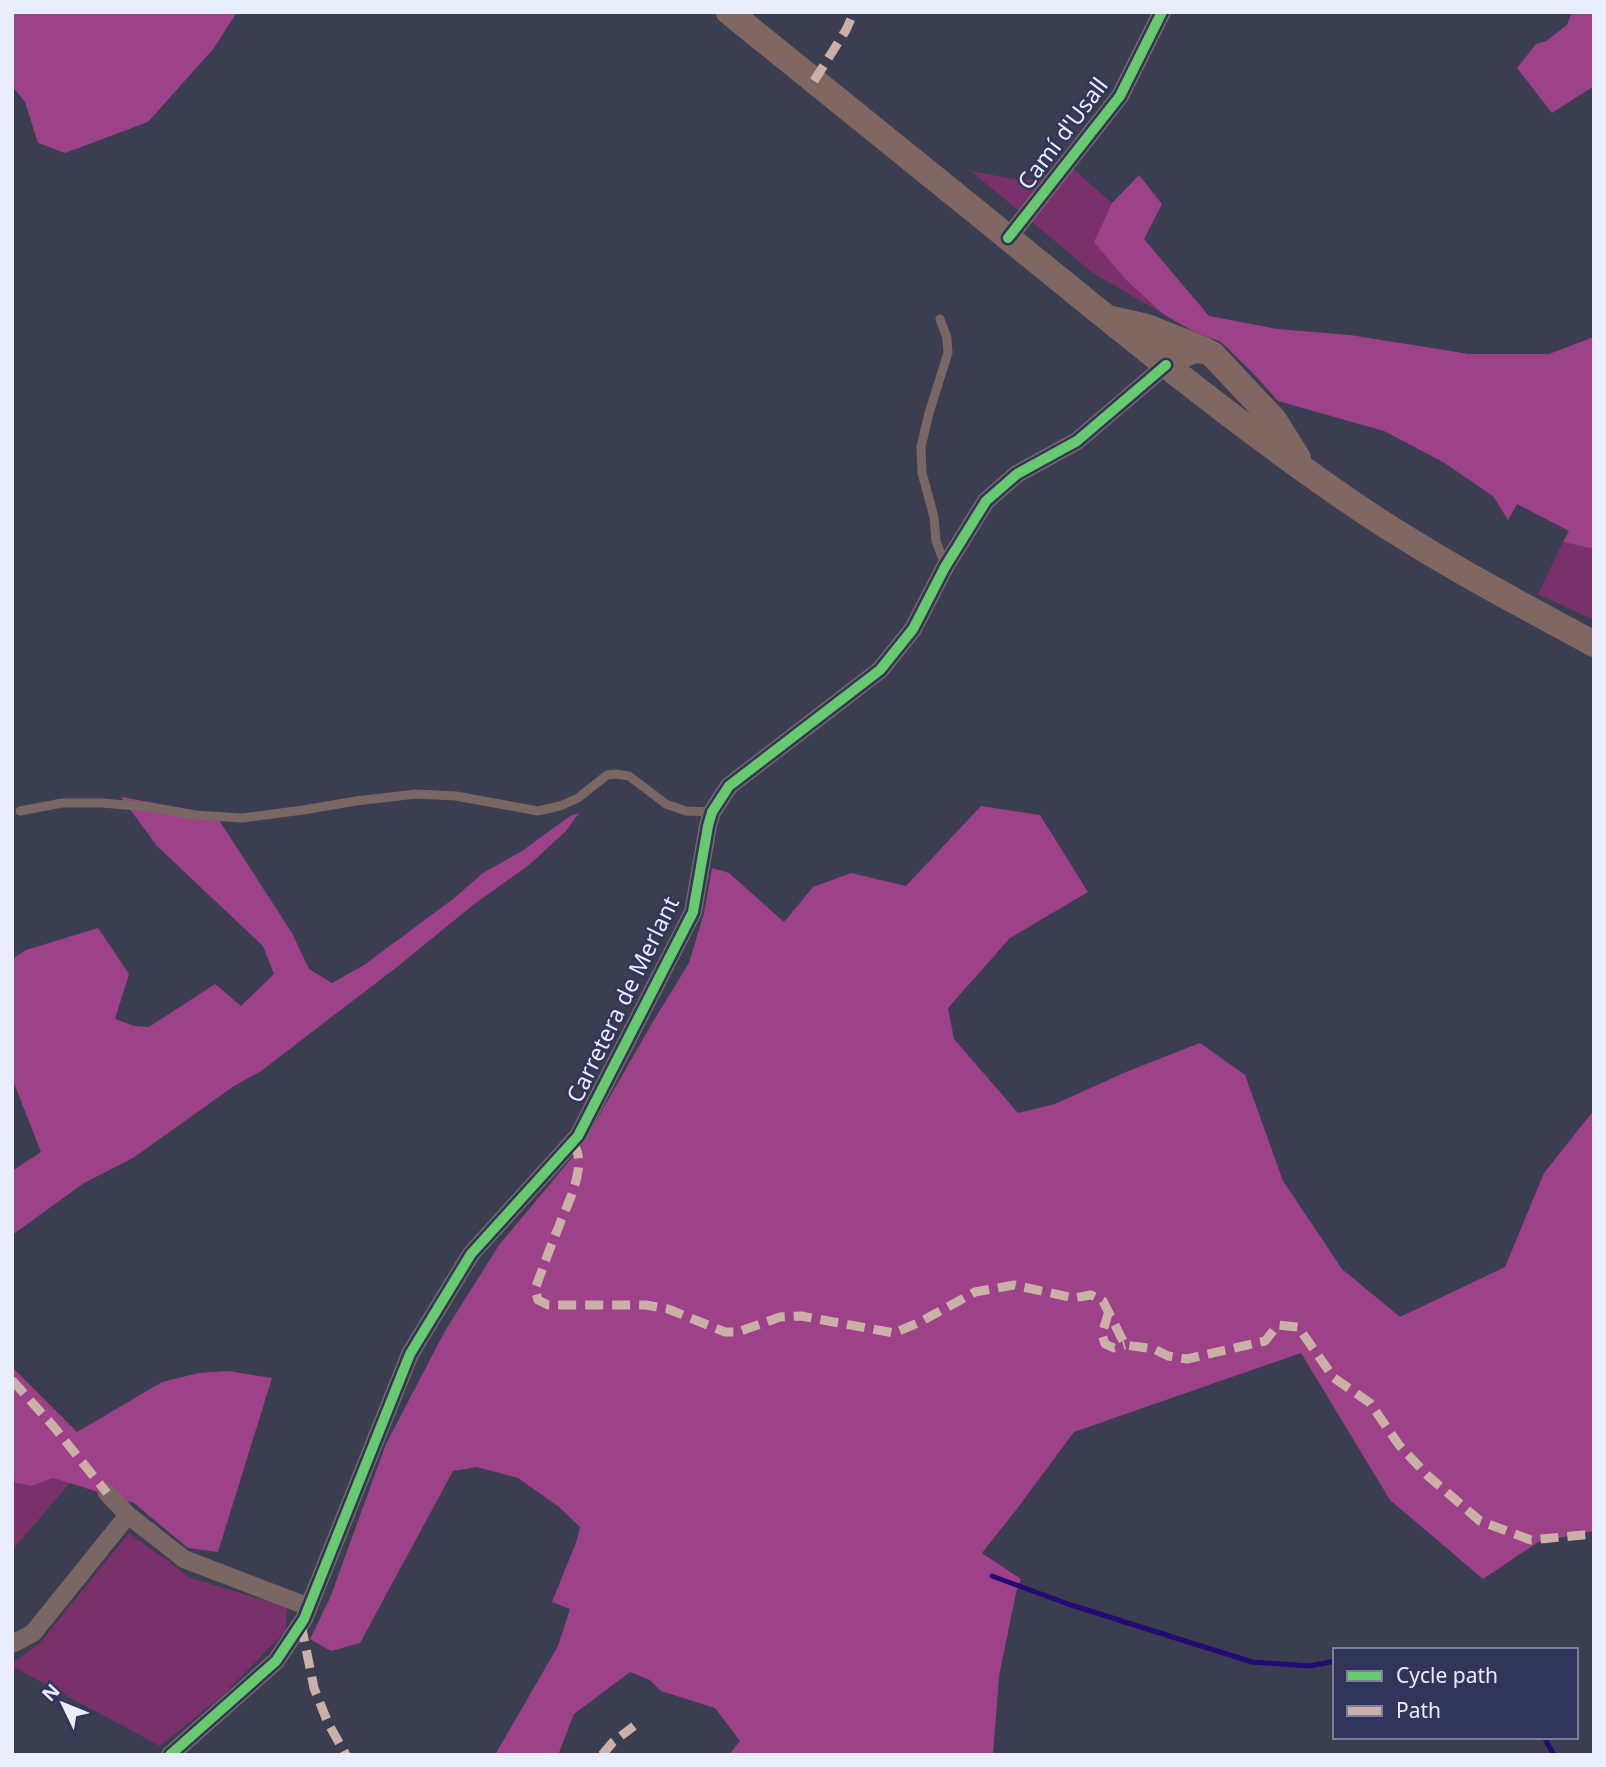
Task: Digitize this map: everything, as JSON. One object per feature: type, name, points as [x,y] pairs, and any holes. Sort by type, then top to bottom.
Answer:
[{"type":"main road","points":[[729,12],[1166,365],[1306,471],[1345,499],[1465,574],[1594,644]]},
{"type":"main road","points":[[1107,318],[1147,327],[1212,354],[1274,420],[1306,471]]},
{"type":"main road","points":[[1166,365],[1191,351],[1203,349]]},
{"type":"street","name":"Camí d'Usall","points":[[1008,238],[1120,96],[1162,12]]},
{"type":"street","name":"Carretera de Merlant","points":[[170,1755],[276,1661],[304,1619],[410,1354],[471,1254],[578,1136],[693,912],[712,812],[729,786],[880,670],[913,629],[945,567],[986,501],[1017,474],[1077,441],[1166,365]]},
{"type":"street","points":[[107,1493],[128,1515],[184,1559],[309,1607]]},
{"type":"street","points":[[12,1644],[33,1633],[128,1515]]},
{"type":"lane","points":[[940,319],[947,338],[947,353],[920,447],[922,474],[934,517],[936,541],[945,567]]},
{"type":"lane","points":[[20,811],[62,803],[102,803],[149,807],[194,815],[243,818],[416,794],[456,796],[538,811],[578,798],[607,775],[615,774],[629,776],[666,804],[686,811],[712,812]]},
{"type":"shaded area","points":[[12,12],[237,12],[214,48],[148,122],[65,153],[38,143],[25,102],[12,86]]},
{"type":"shaded area","points":[[1572,12],[1594,12],[1594,86],[1552,113],[1517,68],[1536,44],[1546,41],[1567,25]]},
{"type":"shaded area","points":[[1071,167],[1112,203],[1095,242],[1126,280],[1163,314],[1093,273],[971,171],[1025,181]]},
{"type":"shaded area","points":[[1139,175],[1162,204],[1144,239],[1209,316],[1277,329],[1350,335],[1469,354],[1549,354],[1594,337],[1594,549],[1563,542],[1569,531],[1517,504],[1508,520],[1493,496],[1443,462],[1384,431],[1278,401],[1221,342],[1191,330],[1163,314],[1126,280],[1094,242],[1112,203]]},
{"type":"shaded area","points":[[1563,542],[1594,549],[1594,620],[1538,594]]},
{"type":"shaded area","points":[[121,797],[215,814],[292,933],[309,969],[332,983],[364,965],[453,899],[483,873],[522,851],[570,816],[579,813],[566,831],[529,865],[473,905],[261,1071],[234,1086],[133,1158],[84,1183],[12,1235],[12,1171],[41,1152],[12,1078],[12,959],[26,950],[98,928],[129,974],[115,1019],[134,1026],[149,1027],[215,984],[241,1006],[274,974],[263,946],[157,846]]},
{"type":"shaded area","points":[[981,806],[1040,815],[1088,892],[1010,938],[948,1008],[954,1039],[1018,1113],[1055,1104],[1200,1043],[1245,1075],[1283,1181],[1342,1269],[1400,1317],[1505,1267],[1544,1173],[1594,1110],[1594,1531],[1538,1542],[1483,1579],[1390,1500],[1301,1353],[1074,1432],[982,1553],[1021,1579],[999,1676],[993,1755],[729,1755],[740,1741],[715,1708],[661,1691],[650,1680],[630,1672],[574,1714],[558,1755],[495,1755],[558,1646],[570,1609],[552,1602],[580,1527],[559,1507],[518,1478],[477,1467],[453,1471],[360,1643],[331,1651],[310,1639],[330,1598],[386,1444],[445,1331],[499,1245],[581,1147],[689,963],[704,913],[712,868],[729,873],[784,922],[813,887],[851,873],[906,886]]},
{"type":"shaded area","points":[[12,1367],[77,1432],[162,1382],[199,1373],[228,1371],[272,1378],[218,1552],[188,1548],[134,1503],[53,1478],[32,1486],[12,1482]]},
{"type":"shaded area","points":[[53,1478],[70,1483],[12,1550],[12,1482],[32,1486]]},
{"type":"shaded area","points":[[129,1533],[191,1578],[287,1607],[286,1631],[222,1696],[160,1746],[12,1666],[12,1663],[39,1644]]},
{"type":"waterway","points":[[992,1576],[1071,1605],[1252,1662],[1310,1666],[1333,1661]]},
{"type":"waterway","points":[[1545,1739],[1554,1755]]},
{"type":"marked path","points":[[814,81],[846,30],[854,12]]},
{"type":"marked path","points":[[572,1142],[579,1161],[575,1184],[535,1289],[538,1300],[548,1305],[646,1305],[668,1309],[725,1332],[738,1332],[780,1317],[801,1316],[894,1333],[975,1292],[1014,1285],[1074,1298],[1091,1295],[1103,1301],[1125,1345],[1154,1349],[1168,1356],[1187,1359],[1265,1341],[1278,1325],[1298,1327],[1334,1378],[1370,1403],[1399,1445],[1427,1475],[1480,1521],[1531,1540],[1594,1534]]},
{"type":"marked path","points":[[1109,1311],[1102,1334],[1105,1344],[1114,1348],[1125,1345]]},
{"type":"marked path","points":[[12,1380],[107,1493]]},
{"type":"marked path","points":[[301,1624],[314,1688],[328,1723],[346,1755]]},
{"type":"marked path","points":[[602,1755],[613,1742],[634,1726]]},
{"type":"cycle path","points":[[1008,238],[1120,96],[1162,12]]},
{"type":"cycle path","points":[[170,1755],[276,1661],[304,1619],[410,1354],[471,1254],[578,1136],[693,912],[708,826],[712,812],[729,786],[880,670],[913,629],[945,567],[986,501],[1017,474],[1077,441],[1166,365]]}]
